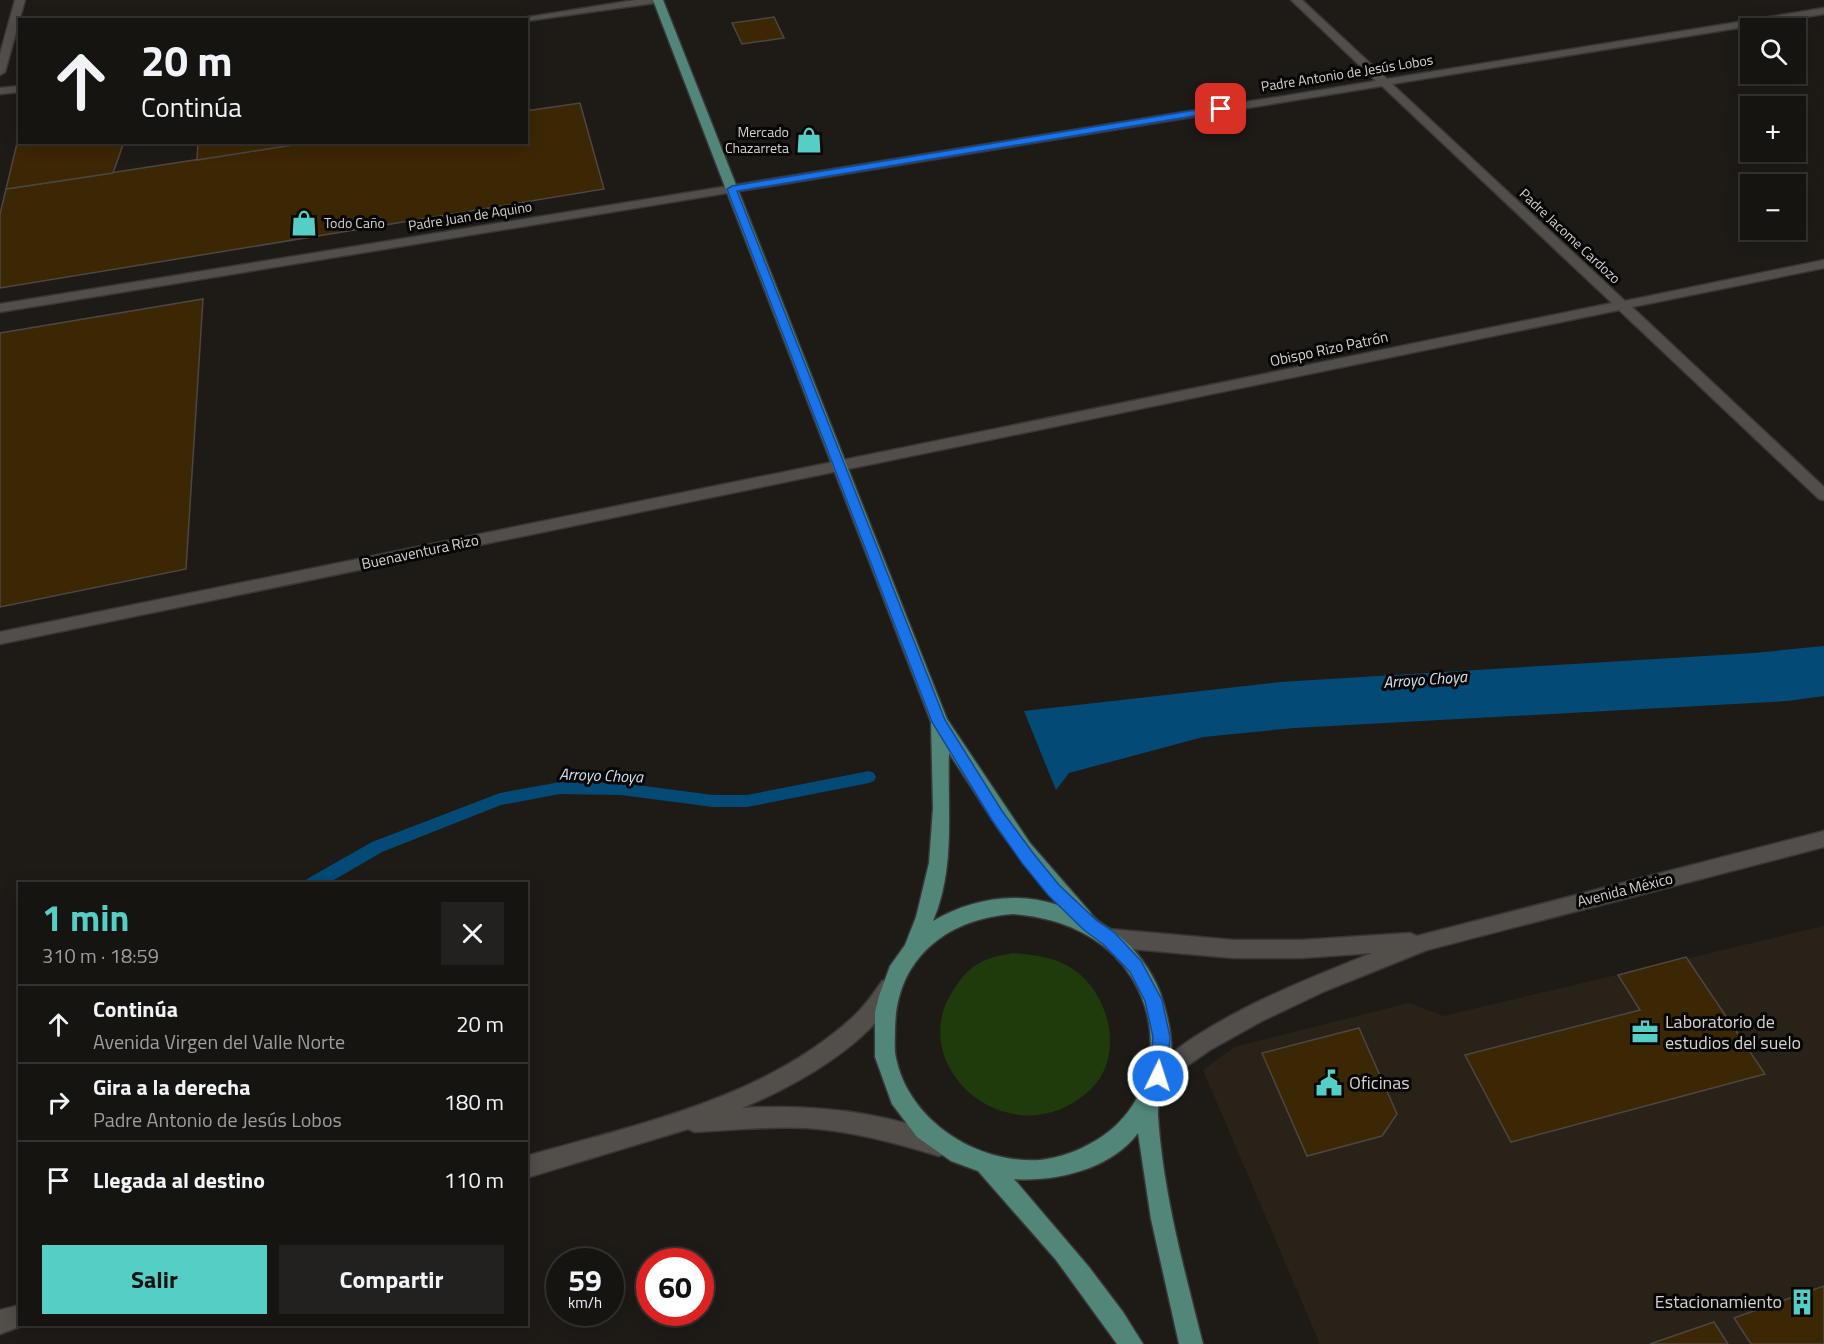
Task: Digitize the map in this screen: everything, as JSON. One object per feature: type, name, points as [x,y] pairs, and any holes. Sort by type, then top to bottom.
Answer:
[{"type":"main road","points":[[657,0],[939,722],[997,815],[1028,858],[1054,890],[1090,925],[1109,938],[1136,966],[1153,1000],[1161,1037],[1158,1076],[1147,1104],[1120,1138],[1081,1162],[1036,1172],[987,1167]]},
{"type":"main road","points":[[939,722],[943,817],[937,877],[927,918],[889,988],[882,1029],[888,1073],[909,1113],[944,1146],[987,1167],[1027,1207],[1108,1309],[1131,1344]]},
{"type":"main road","points":[[909,953],[939,927],[974,910],[1012,904],[1052,910],[1090,925]]},
{"type":"main road","points":[[1147,1104],[1158,1194],[1191,1344]]},
{"type":"street","points":[[0,72],[20,0]]},
{"type":"street","points":[[528,18],[657,0]]},
{"type":"street","name":"Padre Jacome Cardozo","points":[[1296,0],[1824,495]]},
{"type":"street","name":"Padre Antonio de Jesús Lobos","points":[[732,189],[1824,10]]},
{"type":"street","points":[[0,91],[18,88]]},
{"type":"street","name":"Padre Juan de Aquino","points":[[0,308],[732,189]]},
{"type":"street","name":"Obispo Rizo Patrón","points":[[840,465],[1824,264]]},
{"type":"street","name":"Buenaventura Rizo","points":[[0,638],[840,465]]},
{"type":"street","name":"Avenida México","points":[[1158,1076],[1203,1043],[1255,1014],[1318,984],[1426,941],[1824,840]]},
{"type":"street","name":"Avenida México","points":[[1109,938],[1233,949],[1302,949],[1426,941]]},
{"type":"street","points":[[528,1166],[679,1122],[744,1096],[789,1074],[829,1049],[861,1023],[889,988]]},
{"type":"street","points":[[679,1122],[790,1117],[846,1122],[896,1131],[944,1146]]},
{"type":"street","points":[[0,1322],[18,1317]]},
{"type":"shaded area","points":[[1824,926],[1824,1344],[1320,1344],[1203,1070],[1234,1047],[1409,1003],[1443,1016]]},
{"type":"green space","points":[[1013,953],[1053,960],[1081,975],[1093,988],[1108,1022],[1110,1040],[1108,1058],[1102,1074],[1091,1089],[1060,1109],[1029,1115],[999,1110],[972,1095],[953,1073],[942,1046],[942,1016],[959,982],[977,964]]},
{"type":"water","points":[[1824,646],[1824,696],[1787,701],[1294,728],[1203,737],[1069,773],[1056,790],[1024,711],[1280,682],[1754,653]]},
{"type":"building","points":[[774,17],[784,38],[742,44],[732,23]]},
{"type":"building","points":[[580,103],[604,189],[0,288],[0,214],[6,189],[299,144],[528,144],[528,111]]},
{"type":"building","points":[[18,139],[18,144],[123,144],[113,173],[6,189]]},
{"type":"building","points":[[198,144],[299,144],[197,160]]},
{"type":"building","points":[[203,299],[186,569],[0,607],[0,333]]},
{"type":"building","name":"Laboratorio de estudios del suelo","points":[[1686,957],[1765,1074],[1511,1142],[1465,1055],[1640,1010],[1618,975]]},
{"type":"building","name":"Oficinas","points":[[1359,1028],[1397,1114],[1382,1136],[1307,1156],[1262,1053]]},
{"type":"building","name":"Estacionamiento","points":[[1824,1286],[1824,1344],[1751,1344],[1734,1318]]},
{"type":"building","points":[[1714,1322],[1728,1344],[1650,1344]]},
{"type":"waterway","name":"Arroyo Choya","points":[[316,882],[377,847],[500,799],[560,788],[621,789],[713,801],[747,801],[869,777]]},
{"type":"place","name":"Mercado Chazarreta","points":[[809,140]]},
{"type":"place","name":"Todo Caño","points":[[304,223]]},
{"type":"place","name":"Laboratorio de estudios del suelo","points":[[1645,1032]]},
{"type":"place","name":"Oficinas","points":[[1329,1083]]},
{"type":"place","name":"Estacionamiento","points":[[1802,1302]]},
{"type":"route","points":[[1158,1076],[1161,1037],[1153,1000],[1136,966],[1109,938],[1090,925],[1054,890],[1028,858],[997,815],[939,722],[732,189],[1221,109]]}]
